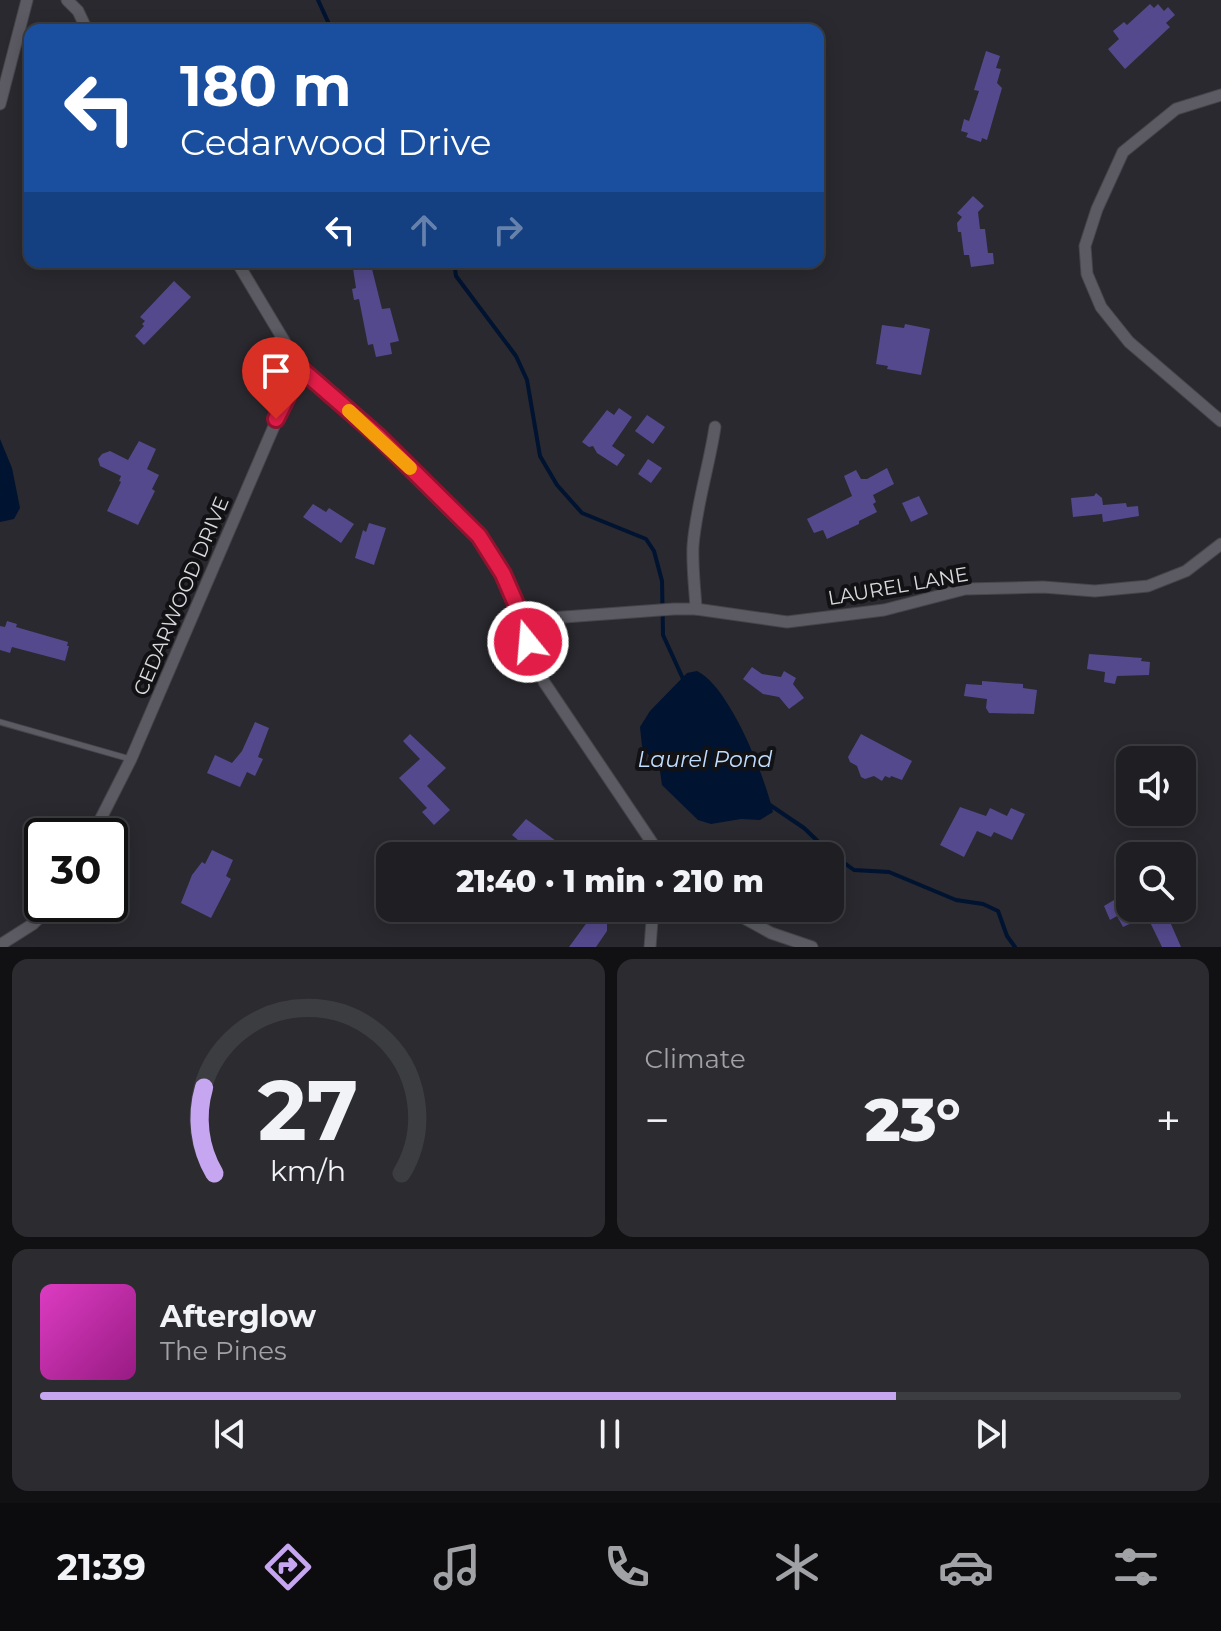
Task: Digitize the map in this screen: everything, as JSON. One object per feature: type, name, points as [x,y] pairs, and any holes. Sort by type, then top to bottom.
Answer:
[{"type":"street","points":[[0,104],[27,0]]},
{"type":"street","points":[[67,0],[78,11],[84,24]]},
{"type":"street","points":[[1221,95],[1176,109],[1123,152],[1097,209],[1085,246],[1087,274],[1101,307],[1129,342],[1221,421]]},
{"type":"street","points":[[241,268],[301,369],[378,436],[479,536],[503,574],[544,682],[651,842]]},
{"type":"street","name":"CEDARWOOD DRIVE","points":[[101,818],[131,759],[301,369]]},
{"type":"street","points":[[696,609],[693,548],[715,427]]},
{"type":"street","name":"LAUREL LANE","points":[[523,620],[696,609],[787,622],[884,610],[965,589],[1043,587],[1095,591],[1148,586],[1186,571],[1221,544]]},
{"type":"street","points":[[0,945],[35,922]]},
{"type":"street","points":[[650,947],[652,922]]},
{"type":"street","points":[[751,922],[771,933],[812,947]]},
{"type":"lane","points":[[0,722],[131,759]]},
{"type":"water","points":[[0,439],[12,468],[20,508],[14,519],[0,522]]},
{"type":"water","name":"Laurel Pond","points":[[697,671],[722,695],[754,756],[773,812],[760,820],[741,819],[711,824],[698,820],[662,785],[660,771],[642,746],[640,727],[650,711],[687,673]]},
{"type":"building","points":[[1150,4],[1154,8],[1158,4],[1164,11],[1168,7],[1175,15],[1166,23],[1170,27],[1125,69],[1108,49],[1119,39],[1113,31],[1124,22],[1127,25]]},
{"type":"building","points":[[986,51],[1000,56],[996,68],[1001,69],[997,83],[1002,88],[987,140],[982,138],[981,142],[966,137],[968,133],[961,131],[964,119],[969,121],[979,91],[974,90]]},
{"type":"building","points":[[973,196],[984,206],[978,212],[980,229],[985,229],[988,253],[993,253],[994,264],[971,267],[969,255],[964,255],[957,223],[962,217],[957,213]]},
{"type":"building","points":[[353,268],[372,268],[382,309],[390,308],[399,341],[390,343],[392,354],[376,357],[373,344],[368,345],[359,299],[354,300],[352,289],[356,288]]},
{"type":"building","points":[[174,281],[191,297],[144,345],[135,336],[144,326],[145,321],[140,317]]},
{"type":"building","points":[[905,324],[930,329],[921,375],[876,364],[882,325],[904,328]]},
{"type":"building","points":[[619,408],[632,417],[612,446],[625,455],[617,466],[597,453],[593,446],[582,442],[607,410],[614,415]]},
{"type":"building","points":[[647,415],[665,427],[653,444],[635,431]]},
{"type":"building","points":[[139,441],[156,449],[147,469],[159,475],[152,489],[155,491],[138,525],[107,511],[121,476],[100,466],[98,459],[110,451],[128,460]]},
{"type":"building","points":[[648,459],[662,468],[651,483],[638,474]]},
{"type":"building","points":[[887,468],[894,484],[873,495],[877,512],[827,539],[823,530],[814,533],[807,519],[852,496],[844,476],[856,470],[861,479],[867,479]]},
{"type":"building","points":[[1096,493],[1102,498],[1103,505],[1126,503],[1127,507],[1138,506],[1139,516],[1103,522],[1102,514],[1073,517],[1071,498],[1094,496]]},
{"type":"building","points":[[919,496],[928,514],[911,522],[902,503]]},
{"type":"building","points":[[313,504],[326,512],[329,508],[354,524],[341,543],[303,517]]},
{"type":"building","points":[[369,523],[386,528],[374,565],[355,558],[363,530],[366,532]]},
{"type":"building","points":[[7,621],[17,624],[16,627],[68,642],[65,661],[12,647],[10,653],[0,650],[0,626],[5,627]]},
{"type":"building","points":[[1089,654],[1142,658],[1141,661],[1150,662],[1149,675],[1117,676],[1115,684],[1104,682],[1105,672],[1087,669]]},
{"type":"building","points":[[752,667],[762,674],[781,677],[784,671],[796,678],[793,684],[804,698],[789,709],[779,697],[763,694],[743,679]]},
{"type":"building","points":[[982,681],[1023,684],[1023,688],[1037,690],[1034,714],[989,713],[987,699],[964,696],[966,684],[982,685]]},
{"type":"building","points":[[255,722],[269,728],[258,757],[263,759],[255,776],[247,772],[240,787],[207,773],[215,755],[232,763],[242,751]]},
{"type":"building","points":[[410,734],[446,768],[427,786],[450,810],[434,825],[422,812],[427,808],[399,778],[420,759],[403,741]]},
{"type":"building","points":[[861,734],[912,761],[902,780],[891,776],[885,776],[882,781],[874,776],[861,777],[857,766],[848,757]]},
{"type":"building","points":[[960,807],[986,816],[990,808],[1007,816],[1011,808],[1025,814],[1012,840],[994,832],[991,837],[977,831],[964,857],[940,845]]},
{"type":"building","points":[[526,819],[557,842],[520,842],[512,835]]},
{"type":"building","points":[[212,850],[233,860],[226,876],[231,879],[211,918],[181,903],[192,875],[202,862],[205,864]]},
{"type":"building","points":[[1116,899],[1116,917],[1110,920],[1104,906]]},
{"type":"building","points":[[587,922],[607,922],[607,931],[596,947],[569,947]]},
{"type":"building","points":[[1150,922],[1170,922],[1181,947],[1162,947]]},
{"type":"waterway","points":[[318,0],[329,24]]},
{"type":"waterway","points":[[455,268],[456,276],[516,356],[527,380],[540,456],[557,485],[582,513],[646,539],[654,551],[662,581],[663,635],[684,681]]},
{"type":"waterway","points":[[767,803],[804,828],[854,870],[889,872],[956,900],[983,904],[998,911],[1007,936],[1015,947]]},
{"type":"slow traffic","points":[[349,411],[410,468]]},
{"type":"route","points":[[276,419],[301,369],[378,436],[479,536],[503,574],[523,620],[528,642]]}]
